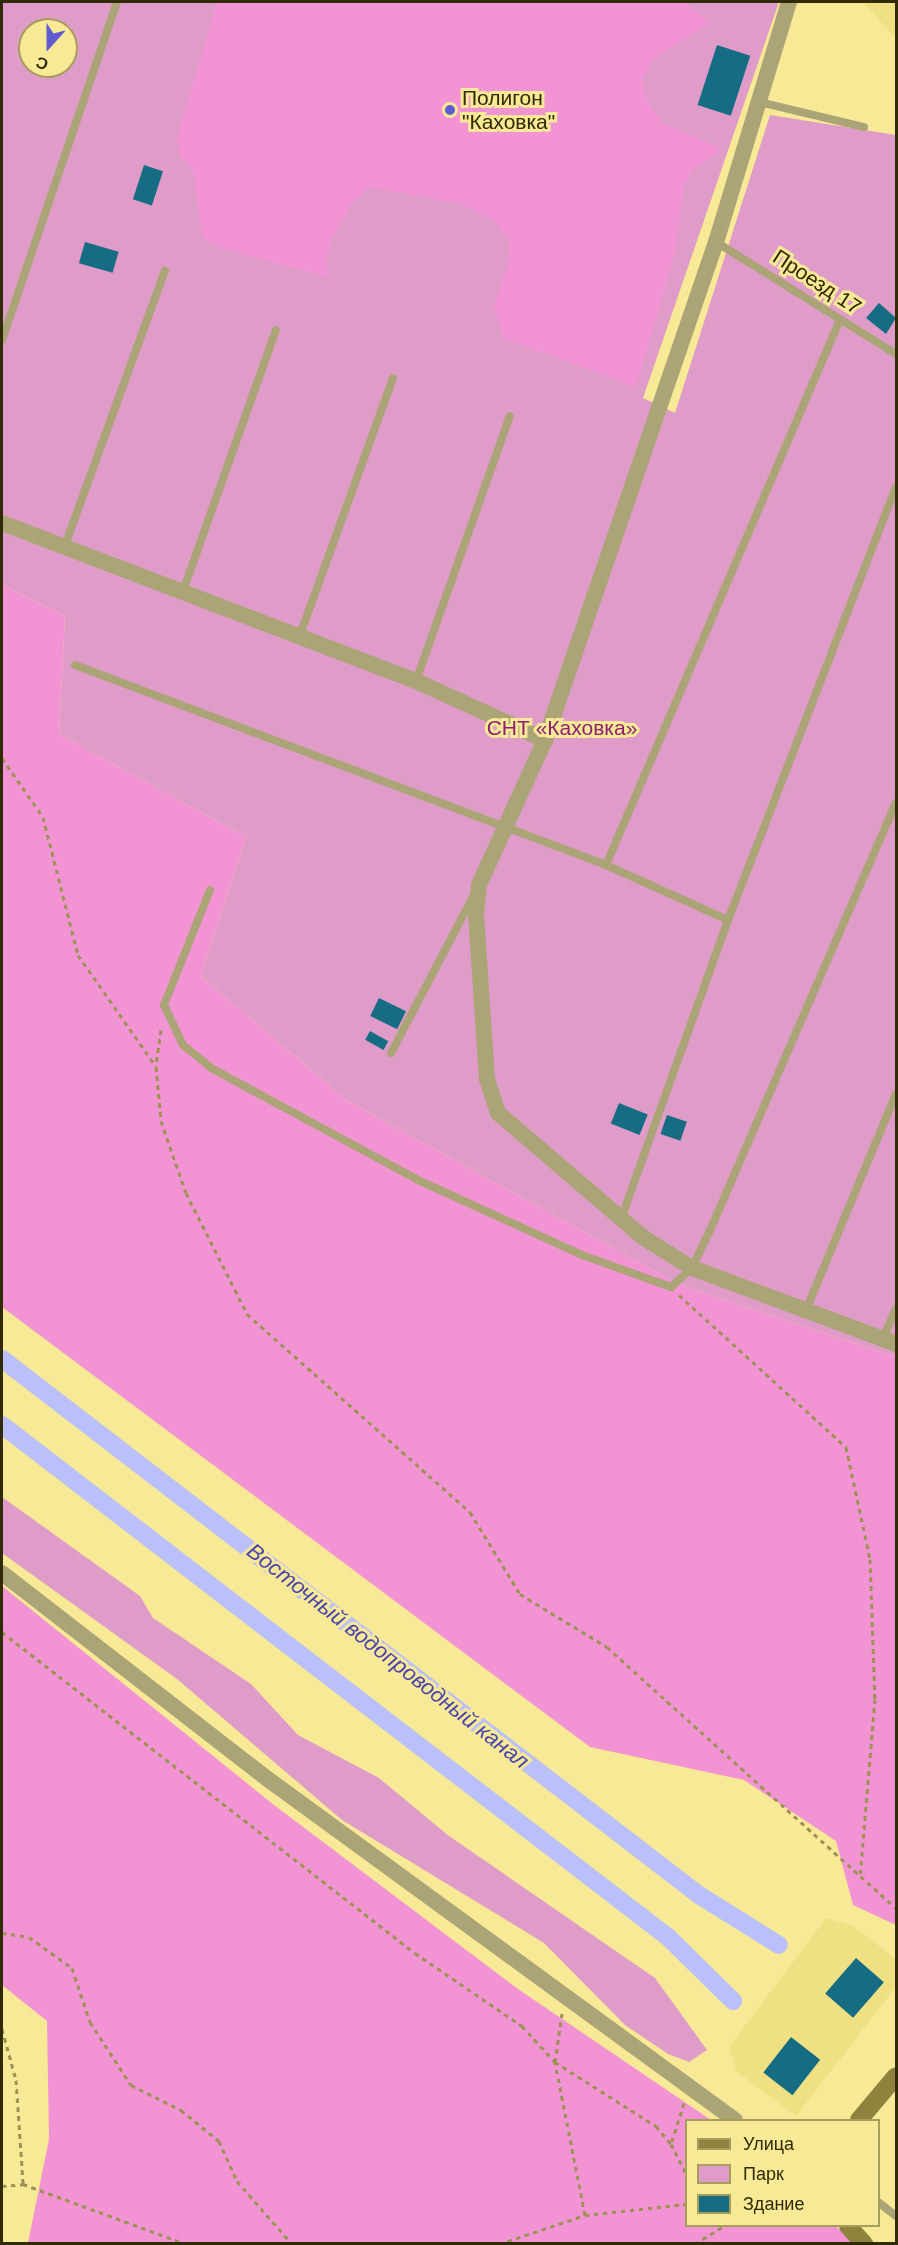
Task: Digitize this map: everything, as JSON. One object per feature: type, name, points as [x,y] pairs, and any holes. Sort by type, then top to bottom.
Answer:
[{"type":"street","points":[[789,2],[716,242],[545,740],[479,885],[476,915],[487,1079],[498,1113],[620,1222],[692,1268],[890,1341]]},
{"type":"street","points":[[2,523],[416,681],[545,740]]},
{"type":"street","points":[[2,1573],[269,1780],[732,2119]]},
{"type":"street","points":[[861,2119],[897,2076]]},
{"type":"street","points":[[849,2227],[864,2244]]},
{"type":"lane","points":[[2,340],[117,2]]},
{"type":"lane","points":[[759,102],[864,126]]},
{"type":"lane","name":"Проезд 17","points":[[716,242],[783,280],[839,322],[884,342],[897,354]]},
{"type":"lane","points":[[64,548],[165,271]]},
{"type":"lane","points":[[606,865],[839,322]]},
{"type":"lane","points":[[183,591],[276,330]]},
{"type":"lane","points":[[300,635],[393,378]]},
{"type":"lane","points":[[416,681],[510,416]]},
{"type":"lane","points":[[620,1222],[728,920],[897,487]]},
{"type":"lane","points":[[75,665],[606,865],[728,920]]},
{"type":"lane","points":[[210,890],[164,1005],[183,1045],[211,1068],[418,1180],[582,1255],[671,1287],[692,1268],[897,802]]},
{"type":"lane","points":[[391,1053],[479,885]]},
{"type":"lane","points":[[806,1310],[897,1094]]},
{"type":"lane","points":[[890,1341],[897,1309]]},
{"type":"lane","points":[[880,2203],[897,2216]]},
{"type":"path","points":[[2,758],[43,817],[78,955],[156,1066]]},
{"type":"path","points":[[164,1005],[156,1066],[161,1121],[186,1193],[247,1314],[470,1512],[520,1594],[607,1647],[897,1908]]},
{"type":"path","points":[[671,1287],[846,1447],[870,1559],[874,1688],[860,1876]]},
{"type":"path","points":[[2,1632],[406,1946],[522,2026],[555,2062],[656,2126],[671,2144],[685,2169]]},
{"type":"path","points":[[2,1933],[29,1937],[72,1968],[90,2022],[131,2085],[181,2110],[219,2141],[237,2181],[292,2244]]},
{"type":"path","points":[[560,1992],[562,2025],[555,2062],[585,2216]]},
{"type":"path","points":[[2,2029],[16,2080],[23,2184]]},
{"type":"path","points":[[671,2144],[690,2087]]},
{"type":"path","points":[[2,2186],[23,2184],[186,2244]]},
{"type":"path","points":[[499,2244],[585,2216],[685,2204]]},
{"type":"path","points":[[695,2244],[722,2227]]},
{"type":"shaded area","name":"Полигон \"Каховка\"","points":[[217,2],[684,2],[711,23],[653,59],[642,80],[647,101],[662,123],[722,149],[690,172],[683,190],[676,249],[636,387],[503,338],[494,306],[508,263],[509,240],[494,221],[460,204],[370,187],[352,203],[333,237],[326,259],[329,277],[223,249],[203,238],[193,172],[180,155],[177,138]]},
{"type":"shaded area","points":[[862,2],[896,2],[896,38]]},
{"type":"shaded area","points":[[2,585],[65,616],[59,734],[246,837],[201,976],[346,1100],[678,1284],[896,1357],[896,1925],[853,1905],[836,1841],[744,1780],[590,1747],[2,1307]]},
{"type":"shaded area","points":[[2,1586],[274,1805],[518,1989],[710,2119],[685,2119],[685,2227],[836,2227],[857,2243],[28,2243],[49,2139],[47,2021],[2,1985]]},
{"type":"shaded area","points":[[826,1918],[852,1925],[896,1959],[896,1987],[796,2116],[737,2072],[729,2047]]},
{"type":"green space","name":"СНТ «Каховка»","points":[[2,2],[779,2],[643,398],[675,413],[770,115],[896,135],[896,1357],[678,1284],[346,1100],[201,976],[246,837],[59,734],[65,616],[2,585]]},
{"type":"green space","points":[[2,1497],[140,1596],[153,1618],[251,1684],[298,1735],[379,1778],[449,1836],[655,1978],[707,2050],[689,2062],[668,2054],[625,2025],[544,1943],[342,1820],[177,1679],[2,1553]]},
{"type":"building","points":[[717,45],[750,56],[731,116],[698,105]]},
{"type":"building","points":[[144,165],[163,171],[152,205],[133,199]]},
{"type":"building","points":[[85,242],[119,252],[113,273],[79,263]]},
{"type":"building","points":[[879,303],[896,318],[886,334],[866,318]]},
{"type":"building","points":[[379,998],[406,1011],[397,1029],[370,1016]]},
{"type":"building","points":[[370,1031],[388,1041],[384,1050],[365,1040]]},
{"type":"building","points":[[619,1103],[648,1115],[640,1135],[611,1123]]},
{"type":"building","points":[[667,1115],[687,1122],[680,1141],[660,1134]]},
{"type":"building","points":[[856,1958],[884,1982],[853,2018],[825,1993]]},
{"type":"building","points":[[791,2037],[820,2060],[792,2095],[763,2072]]},
{"type":"waterway","name":"Восточный водопроводный канал","points":[[2,1359],[699,1895],[779,1945]]},
{"type":"waterway","name":"Восточный водопроводный канал","points":[[2,1425],[669,1938],[733,2001]]},
{"type":"place","name":"Полигон \"Каховка\"","points":[[450,110]]}]
